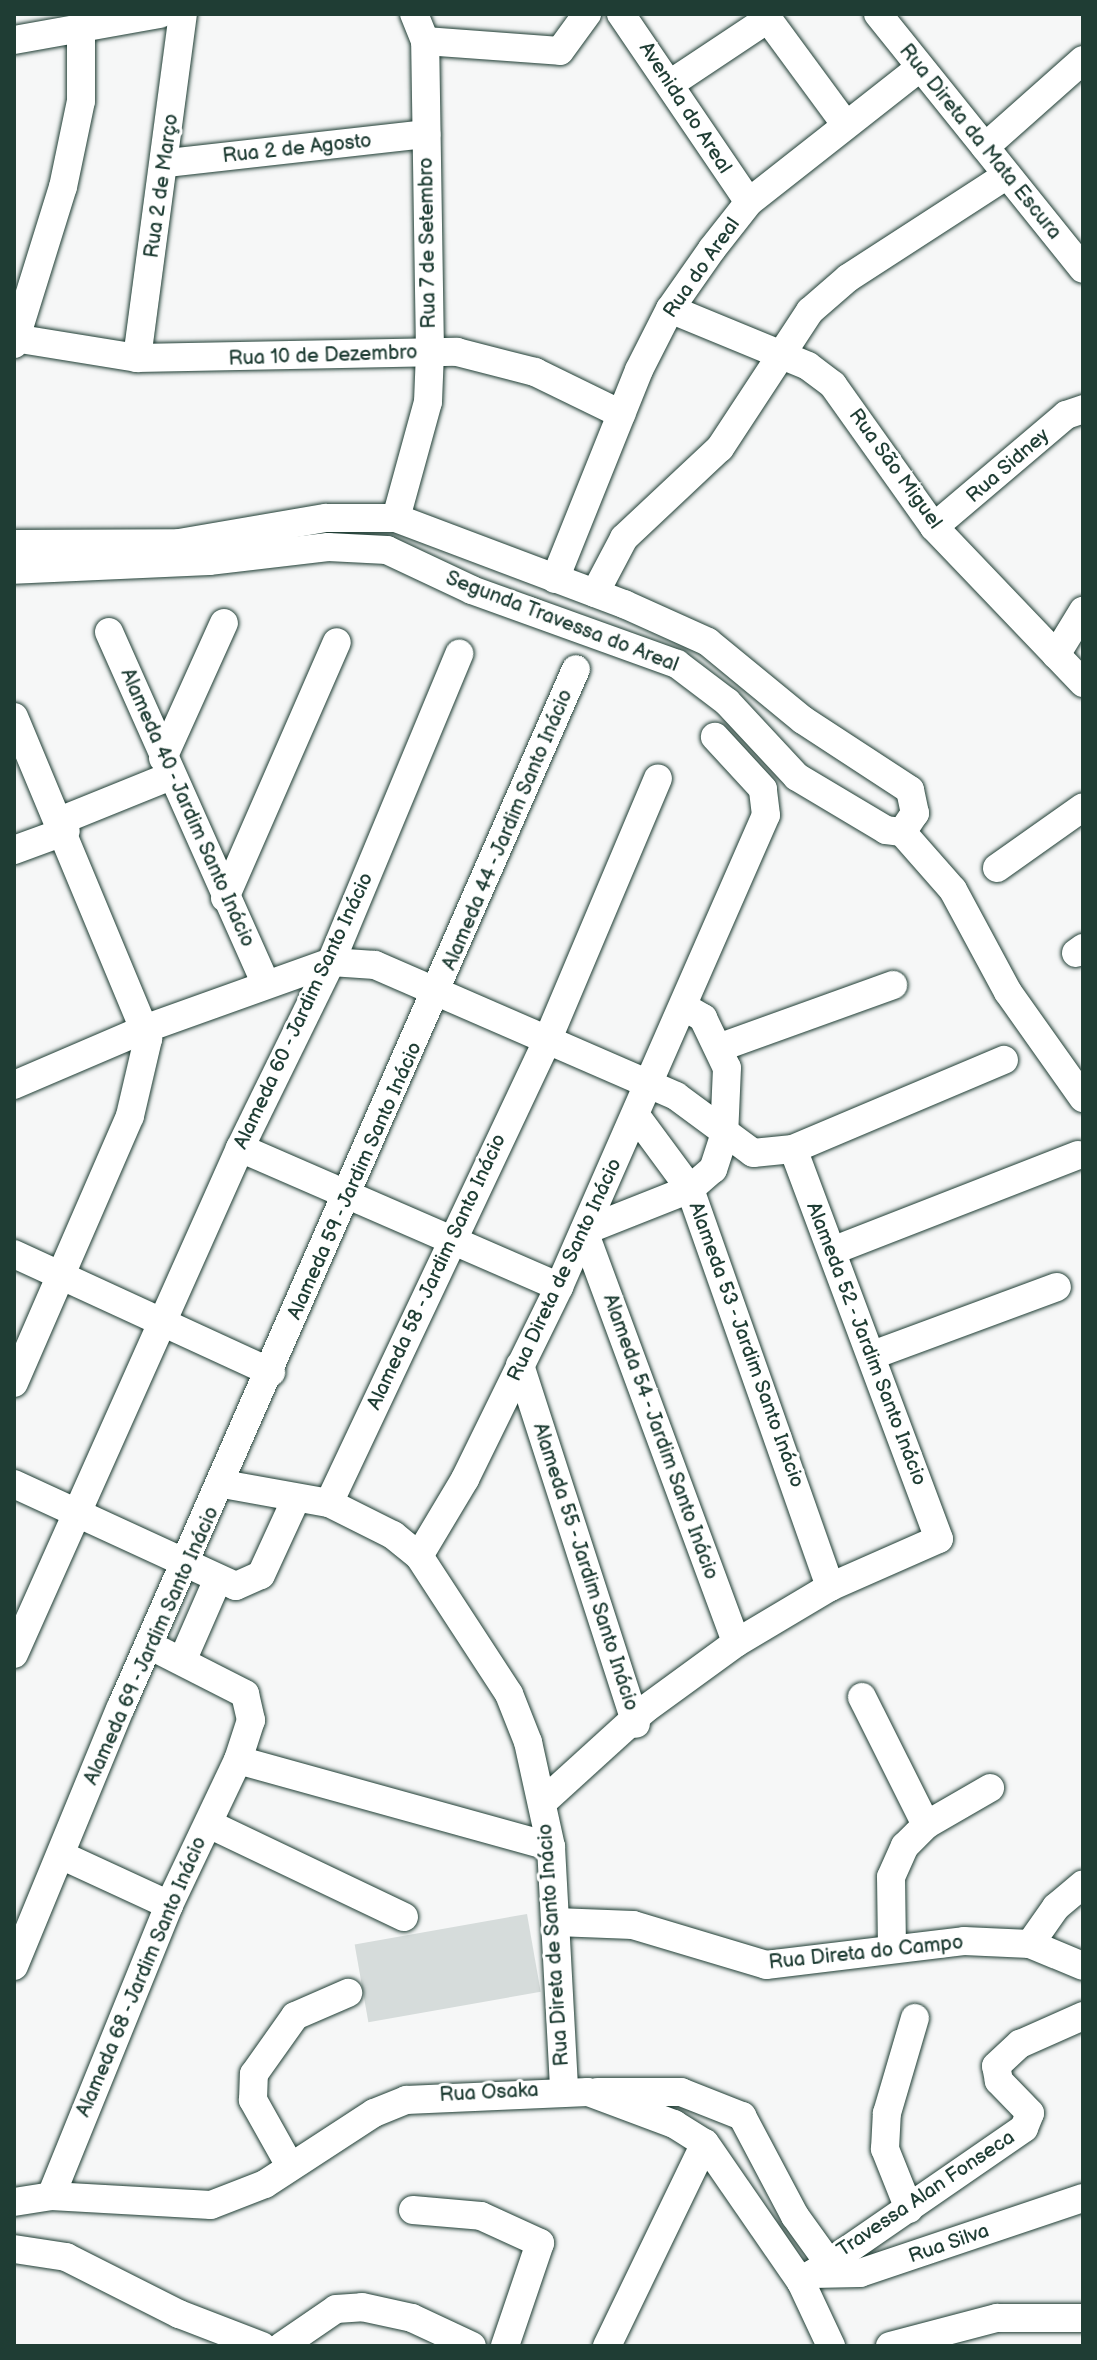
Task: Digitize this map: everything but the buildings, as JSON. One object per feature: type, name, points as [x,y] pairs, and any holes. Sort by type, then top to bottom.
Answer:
[{"type":"street","name":"Rua 2 de Março","points":[[137,358],[167,163],[183,14]]},
{"type":"street","name":"Rua 7 de Setembro","points":[[396,518],[428,402],[430,352],[425,41],[414,14]]},
{"type":"street","points":[[425,41],[560,51],[587,14]]},
{"type":"street","name":"Avenida do Areal","points":[[621,14],[749,202]]},
{"type":"street","name":"Rua Direta da Mata Escura","points":[[878,14],[1083,269]]},
{"type":"street","points":[[14,40],[155,15]]},
{"type":"street","points":[[670,84],[768,19],[845,124]]},
{"type":"street","points":[[15,340],[63,187],[81,101],[81,29]]},
{"type":"street","points":[[985,147],[1083,60]]},
{"type":"street","name":"Rua do Areal","points":[[555,579],[621,414],[670,309],[749,202],[919,68]]},
{"type":"street","name":"Rua 2 de Agosto","points":[[167,163],[426,134]]},
{"type":"street","points":[[595,593],[624,538],[720,448],[776,354],[829,291],[1007,175]]},
{"type":"street","name":"Rua São Miguel","points":[[670,309],[776,354],[833,385],[934,527],[1083,683]]},
{"type":"street","name":"Rua 10 de Dezembro","points":[[15,340],[137,358],[430,352],[512,365],[621,414]]},
{"type":"street","name":"Rua Sidney","points":[[934,527],[1066,415],[1083,409]]},
{"type":"street","points":[[14,544],[179,543],[326,518],[396,518]]},
{"type":"street","name":"Segunda Travessa do Areal","points":[[14,570],[209,561],[328,547],[387,550],[472,590],[677,664],[727,702],[797,777],[886,830],[902,832],[915,813],[910,790],[803,720],[726,653],[595,593],[396,518]]},
{"type":"street","points":[[1056,655],[1083,611]]},
{"type":"street","points":[[14,850],[167,767],[224,623]]},
{"type":"street","name":"Alameda 40 - Jardim Santo Inácio","points":[[109,632],[265,983]]},
{"type":"street","points":[[225,898],[337,642]]},
{"type":"street","name":"Alameda 60 - Jardim Santo Inácio","points":[[14,1654],[240,1148],[331,962],[459,654]]},
{"type":"street","name":"Alameda 44 - Jardim Santo Inácio","points":[[439,991],[576,669]]},
{"type":"street","points":[[14,717],[64,825],[147,1028],[145,1068],[130,1116],[63,1278],[14,1383]]},
{"type":"street","name":"Rua Direta de Santo Inácio","points":[[576,2091],[556,1922],[551,1847],[543,1802],[509,1694],[419,1556],[465,1479],[559,1287],[686,1008],[768,806],[763,789],[715,737]]},
{"type":"street","name":"Alameda 58 - Jardim Santo Inácio","points":[[329,1503],[547,1041],[658,778]]},
{"type":"street","points":[[997,868],[1083,807]]},
{"type":"street","points":[[902,832],[959,901],[1008,992],[1083,1098]]},
{"type":"street","points":[[14,1085],[147,1028],[265,983],[331,962],[375,965],[651,1084],[694,1106],[724,1136],[753,1153],[793,1149],[1004,1060]]},
{"type":"street","points":[[721,1047],[893,985]]},
{"type":"street","name":"Alameda 59 - Jardim Santo Inácio","points":[[271,1372],[439,991]]},
{"type":"street","points":[[584,1231],[690,1189],[713,1169],[724,1136],[727,1068],[721,1047],[703,1018],[686,1008]]},
{"type":"street","name":"Alameda 53 - Jardim Santo Inácio","points":[[637,1117],[690,1189],[830,1587]]},
{"type":"street","points":[[240,1148],[559,1287]]},
{"type":"street","name":"Alameda 52 - Jardim Santo Inácio","points":[[793,1149],[873,1355],[939,1539],[830,1587]]},
{"type":"street","points":[[832,1251],[1078,1155]]},
{"type":"street","name":"Alameda 54 - Jardim Santo Inácio","points":[[584,1231],[736,1643]]},
{"type":"street","points":[[14,1254],[271,1372]]},
{"type":"street","points":[[873,1355],[1057,1287]]},
{"type":"street","name":"Alameda 55 - Jardim Santo Inácio","points":[[520,1365],[636,1724]]},
{"type":"street","name":"Alameda 69 - Jardim Santo Inácio","points":[[14,1966],[63,1856],[149,1645],[271,1372]]},
{"type":"street","points":[[14,1484],[217,1581],[247,1585],[261,1575],[295,1501]]},
{"type":"street","points":[[223,1484],[295,1501],[329,1503],[393,1535],[419,1556]]},
{"type":"street","points":[[183,1659],[217,1581]]},
{"type":"street","points":[[543,1802],[636,1724],[659,1698],[736,1643],[830,1587]]},
{"type":"street","name":"Alameda 68 - Jardim Santo Inácio","points":[[51,2196],[169,1905],[238,1760],[251,1720],[245,1694],[183,1659],[149,1645]]},
{"type":"street","points":[[862,1697],[926,1825]]},
{"type":"street","points":[[238,1760],[551,1847]]},
{"type":"street","points":[[892,1948],[891,1877],[905,1846],[926,1825],[990,1788]]},
{"type":"street","points":[[209,1824],[404,1917]]},
{"type":"street","points":[[63,1856],[169,1905]]},
{"type":"street","points":[[1030,1944],[1056,1907],[1083,1884]]},
{"type":"street","name":"Rua Direta do Campo","points":[[556,1922],[633,1925],[766,1965],[964,1941],[1030,1944],[1083,1966]]},
{"type":"street","points":[[290,2166],[253,2100],[254,2074],[295,2016],[348,1993]]},
{"type":"street","name":"Travessa Alan Fonseca","points":[[813,2273],[909,2209],[1029,2120],[1024,2104],[999,2081],[1001,2057],[1083,2016]]},
{"type":"street","points":[[909,2209],[885,2149],[887,2113],[915,2018]]},
{"type":"street","points":[[576,2091],[681,2092],[742,2116],[795,2216],[813,2273]]},
{"type":"street","name":"Rua Osaka","points":[[14,2202],[51,2196],[211,2205],[240,2197],[374,2113],[406,2100],[576,2091],[674,2124],[705,2143],[813,2273],[831,2346]]},
{"type":"street","points":[[607,2346],[705,2143]]},
{"type":"street","name":"Rua Silva","points":[[813,2273],[860,2273],[1083,2198]]},
{"type":"street","points":[[413,2210],[481,2216],[538,2240],[538,2257],[505,2346]]},
{"type":"street","points":[[14,2249],[66,2257],[179,2314],[262,2346]]},
{"type":"street","points":[[282,2346],[336,2309],[362,2307],[412,2318],[472,2346]]},
{"type":"street","points":[[890,2346],[997,2318],[1083,2318]]},
{"type":"shaded area","points":[[527,1914],[541,1992],[368,2022],[355,1944]]}]
